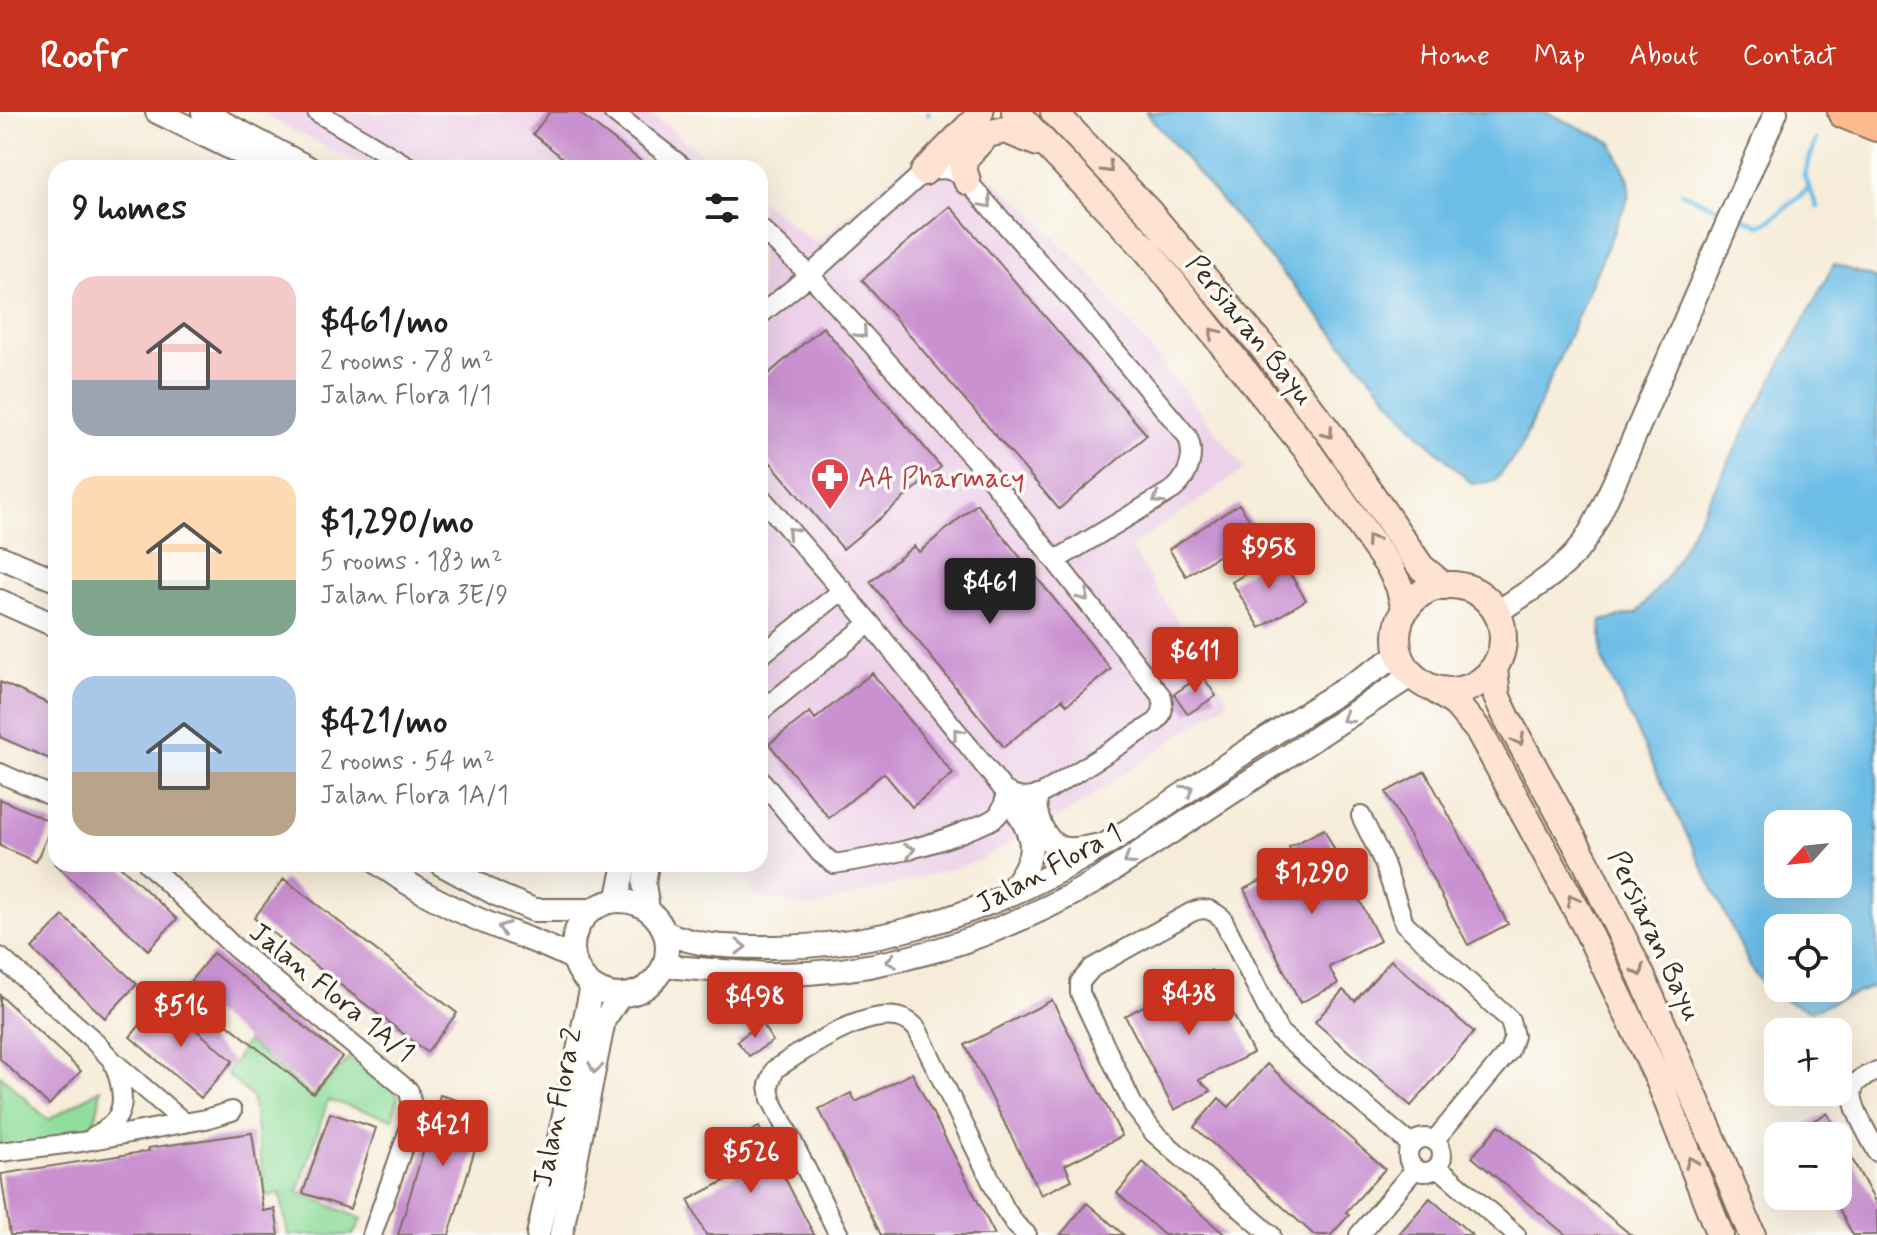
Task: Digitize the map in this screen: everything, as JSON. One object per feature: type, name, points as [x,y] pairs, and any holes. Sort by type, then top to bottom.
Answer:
[{"type":"highway","points":[[1844,112],[1877,125]]},
{"type":"main road","points":[[924,172],[980,112]]},
{"type":"main road","name":"Persiaran Bayu","points":[[1015,112],[1146,249],[1305,447],[1390,568],[1399,586],[1405,609],[1397,639],[1406,665]]},
{"type":"main road","name":"Persiaran Bayu","points":[[1054,112],[1148,211],[1261,345],[1331,435],[1421,567],[1444,586],[1460,586],[1474,592],[1487,601],[1496,613],[1502,641],[1494,668],[1497,697],[1586,862],[1634,961],[1752,1235]]},
{"type":"main road","points":[[967,181],[964,159],[987,134],[995,131],[1021,135],[1056,152]]},
{"type":"main road","points":[[1405,609],[1429,589],[1444,586]]},
{"type":"main road","points":[[1406,665],[1456,704],[1479,731],[1586,927],[1659,1080],[1720,1235]]},
{"type":"main road","points":[[1434,689],[1448,691],[1474,686],[1494,668]]},
{"type":"street","points":[[157,112],[255,160]]},
{"type":"street","points":[[203,112],[294,160]]},
{"type":"street","points":[[317,112],[398,160]]},
{"type":"street","points":[[613,112],[674,160]]},
{"type":"street","points":[[1496,613],[1551,575],[1573,556],[1591,531],[1776,112]]},
{"type":"street","points":[[768,309],[924,172],[945,168],[955,171],[967,181],[1075,303],[1187,436],[1191,445],[1192,453],[1185,476],[1174,489],[1056,560]]},
{"type":"street","points":[[768,236],[810,275],[939,419],[1155,684],[1164,704],[1161,717],[1156,722],[1037,797],[1022,798],[1007,794]]},
{"type":"street","points":[[768,505],[843,590],[1007,794],[1025,825],[1033,850],[1022,874],[1005,897]]},
{"type":"street","points":[[0,557],[48,577]]},
{"type":"street","points":[[768,650],[843,590]]},
{"type":"street","points":[[0,601],[48,622]]},
{"type":"street","points":[[768,706],[870,623]]},
{"type":"street","name":"Jalan Flora 1","points":[[665,932],[687,942],[733,947],[790,947],[850,941],[898,932],[1005,897],[1051,876],[1108,843],[1279,730],[1406,665]]},
{"type":"street","name":"Jalan Flora 1","points":[[664,966],[780,974],[851,968],[913,957],[971,940],[1093,883],[1406,665]]},
{"type":"street","points":[[0,773],[48,794]]},
{"type":"street","points":[[768,789],[820,853],[834,864],[881,857],[930,844],[983,824],[999,814],[1007,794]]},
{"type":"street","points":[[1037,797],[1035,811],[1055,845],[1068,849],[1108,843]]},
{"type":"street","points":[[1361,816],[1384,863],[1404,923],[1498,1007],[1513,1028],[1513,1044],[1509,1051],[1434,1141]]},
{"type":"street","name":"Jalan Flora 1A/1","points":[[156,872],[235,948],[409,1091],[411,1124],[372,1235]]},
{"type":"street","points":[[390,872],[409,885],[480,920],[534,939],[574,959]]},
{"type":"street","points":[[456,872],[534,910],[591,910],[617,901],[633,902],[648,909],[665,932],[667,955],[657,978],[647,988],[620,996],[605,993],[592,986],[581,974],[574,959],[575,932],[591,910]]},
{"type":"street","points":[[617,901],[623,872]]},
{"type":"street","points":[[646,872],[644,884],[648,909]]},
{"type":"street","points":[[1271,1235],[1143,1121],[1080,993],[1080,982],[1087,972],[1198,909],[1205,908],[1217,913],[1279,1032],[1411,1145]]},
{"type":"street","points":[[0,957],[185,1123]]},
{"type":"street","name":"Jalan Flora 2","points":[[538,1235],[592,986]]},
{"type":"street","name":"Jalan Flora 2","points":[[561,1235],[604,1020],[620,996]]},
{"type":"street","points":[[839,1235],[771,1099],[769,1085],[775,1069],[831,1033],[849,1025],[891,1017],[905,1019],[913,1025],[1005,1209],[1027,1235]]},
{"type":"street","points":[[81,1142],[111,1126],[122,1108],[114,1062]]},
{"type":"street","points":[[1877,1071],[1855,1084],[1852,1096],[1877,1152]]},
{"type":"street","points":[[0,1152],[81,1142],[232,1111]]},
{"type":"street","points":[[1424,1138],[1434,1141],[1441,1150],[1438,1167],[1424,1173],[1415,1169],[1407,1155],[1411,1145],[1424,1138]]},
{"type":"street","points":[[1438,1167],[1516,1235]]},
{"type":"street","points":[[1359,1235],[1415,1169]]},
{"type":"shaded area","points":[[258,112],[648,112],[709,160],[352,160]]},
{"type":"shaded area","points":[[949,140],[1028,209],[1097,281],[1245,469],[1130,547],[1229,701],[1077,807],[976,862],[813,907],[755,897],[743,872],[768,872],[768,206],[816,244],[900,170]]},
{"type":"green space","points":[[247,1041],[312,1097],[356,1051],[384,1073],[398,1096],[393,1119],[328,1100],[298,1192],[362,1219],[353,1235],[288,1235],[280,1193],[266,1197],[252,1097],[227,1074]]},
{"type":"green space","points":[[0,1075],[48,1120],[101,1089],[96,1116],[87,1129],[65,1140],[0,1150]]},
{"type":"water","points":[[1146,112],[1546,112],[1611,142],[1629,180],[1629,196],[1520,450],[1495,481],[1472,484],[1418,433]]},
{"type":"water","points":[[1834,264],[1877,279],[1877,985],[1852,995],[1852,914],[1764,914],[1764,985],[1753,972],[1602,659],[1601,621],[1637,613],[1668,576]]},
{"type":"water","points":[[1789,1002],[1834,1002],[1811,1011]]},
{"type":"building","points":[[550,112],[578,112],[640,160],[565,160],[533,134]]},
{"type":"building","points":[[950,206],[1147,435],[1059,509],[862,280]]},
{"type":"building","points":[[823,327],[941,467],[843,549],[768,460],[768,374]]},
{"type":"building","points":[[977,504],[1111,669],[1067,705],[1062,699],[1004,747],[870,582],[914,546],[919,552]]},
{"type":"building","points":[[1239,504],[1257,531],[1186,576],[1169,549]]},
{"type":"building","points":[[1278,554],[1306,600],[1260,628],[1232,582]]},
{"type":"building","points":[[872,673],[953,774],[912,807],[884,773],[829,818],[769,744],[810,712],[815,719]]},
{"type":"building","points":[[1202,675],[1216,696],[1188,714],[1174,694]]},
{"type":"building","points":[[0,682],[48,703],[48,758],[0,737]]},
{"type":"building","points":[[1425,771],[1508,924],[1468,945],[1386,792]]},
{"type":"building","points":[[0,799],[48,821],[48,834],[36,862],[0,846]]},
{"type":"building","points":[[1324,829],[1380,941],[1329,967],[1338,984],[1300,1003],[1244,889],[1296,863],[1289,847]]},
{"type":"building","points":[[64,872],[127,872],[177,919],[148,950]]},
{"type":"building","points":[[284,879],[457,1013],[427,1052],[254,918]]},
{"type":"building","points":[[63,916],[137,984],[105,1018],[32,949]]},
{"type":"building","points":[[213,953],[342,1057],[313,1093],[184,989]]},
{"type":"building","points":[[1391,960],[1474,1032],[1411,1106],[1315,1022],[1343,990],[1355,1001]]},
{"type":"building","points":[[1211,970],[1253,1053],[1199,1080],[1211,1091],[1174,1110],[1125,1016]]},
{"type":"building","points":[[0,995],[81,1071],[49,1105],[0,1059]]},
{"type":"building","points":[[161,1000],[233,1061],[201,1098],[130,1037]]},
{"type":"building","points":[[1052,1000],[1122,1136],[1065,1165],[1072,1180],[1041,1195],[965,1045]]},
{"type":"building","points":[[761,1023],[773,1041],[749,1056],[737,1041]]},
{"type":"building","points":[[1267,1064],[1385,1169],[1346,1212],[1349,1215],[1331,1235],[1314,1235],[1194,1127],[1219,1098],[1229,1107]]},
{"type":"building","points":[[912,1073],[995,1235],[881,1235],[819,1109],[851,1093],[856,1102]]},
{"type":"building","points":[[440,1095],[487,1109],[449,1235],[398,1235]]},
{"type":"building","points":[[330,1113],[376,1128],[350,1209],[303,1193]]},
{"type":"building","points":[[1827,1113],[1832,1122],[1811,1122]]},
{"type":"building","points":[[1499,1125],[1631,1235],[1566,1235],[1472,1157]]},
{"type":"building","points":[[759,1127],[814,1235],[706,1235],[688,1200],[736,1175],[721,1146]]},
{"type":"building","points":[[252,1133],[263,1211],[275,1209],[279,1235],[10,1235],[1,1174]]},
{"type":"building","points":[[1852,1159],[1877,1205],[1877,1235],[1853,1235],[1840,1210],[1852,1210]]},
{"type":"building","points":[[1143,1162],[1225,1235],[1164,1235],[1117,1193]]},
{"type":"building","points":[[1430,1198],[1472,1235],[1398,1235]]},
{"type":"building","points":[[1087,1203],[1124,1235],[1060,1235]]},
{"type":"waterway","points":[[1816,140],[1804,175],[1817,207]]},
{"type":"waterway","points":[[1738,216],[1759,225],[1771,220],[1809,188]]},
{"type":"waterway","points":[[1682,193],[1725,211]]},
{"type":"place","name":"AA Pharmacy","points":[[830,511]]}]
